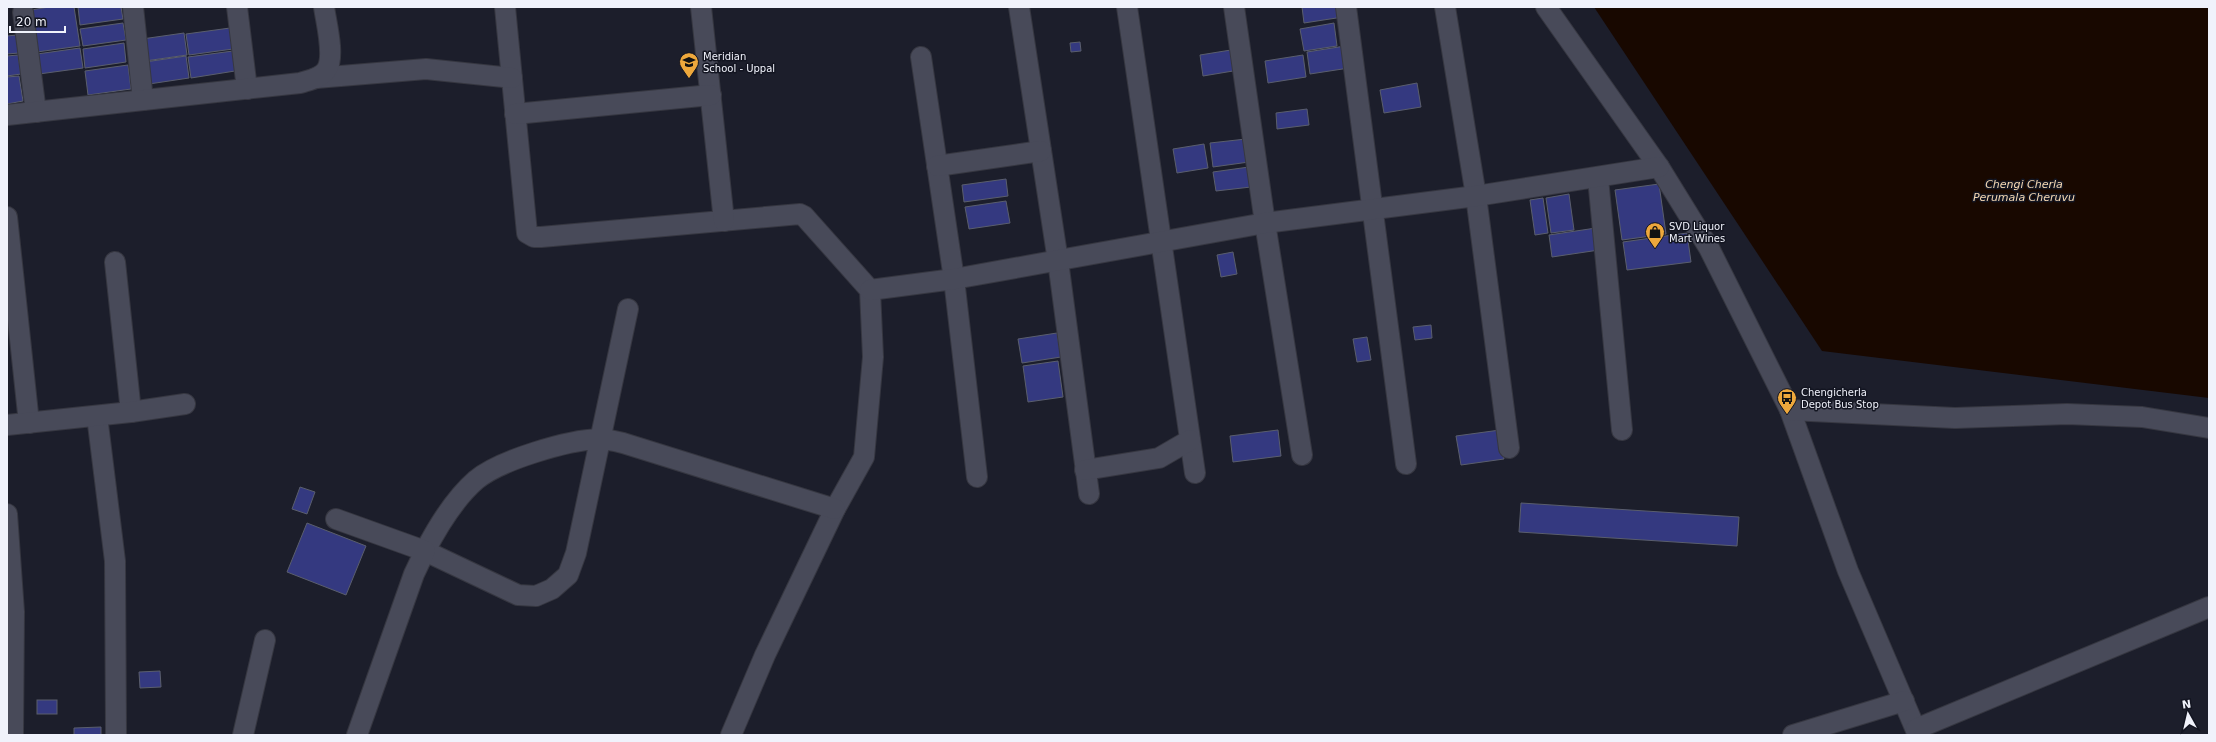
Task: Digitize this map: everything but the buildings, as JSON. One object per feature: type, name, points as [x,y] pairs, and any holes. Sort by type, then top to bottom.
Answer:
[{"type":"street","points":[[133,7],[143,100]]},
{"type":"street","points":[[237,7],[247,89]]},
{"type":"street","points":[[316,78],[327,69],[330,54],[324,7]]},
{"type":"street","points":[[504,7],[527,233],[534,236],[800,214],[804,216],[870,290],[873,357],[864,457],[835,509],[765,655],[731,735]]},
{"type":"street","points":[[701,7],[724,220]]},
{"type":"street","points":[[1020,7],[1058,261],[1089,494]]},
{"type":"street","points":[[1127,7],[1160,242],[1195,473]]},
{"type":"street","points":[[1234,7],[1265,223],[1302,455]]},
{"type":"street","points":[[1346,7],[1406,464]]},
{"type":"street","points":[[1445,7],[1476,196],[1509,448]]},
{"type":"street","points":[[1546,7],[1659,167],[1709,248],[1790,410],[1848,572],[1917,732],[2209,607]]},
{"type":"street","points":[[23,12],[36,112]]},
{"type":"street","points":[[920,57],[954,279],[977,477]]},
{"type":"street","points":[[7,115],[300,83],[316,78],[426,69],[512,78]]},
{"type":"street","points":[[515,114],[711,95]]},
{"type":"street","points":[[937,166],[1041,151]]},
{"type":"street","points":[[870,290],[954,279],[1265,223],[1476,196],[1598,178],[1659,167]]},
{"type":"street","points":[[1598,178],[1622,430]]},
{"type":"street","points":[[7,217],[29,423]]},
{"type":"street","points":[[116,262],[131,412]]},
{"type":"street","points":[[336,519],[425,551],[518,595],[536,596],[552,590],[568,575],[576,553],[628,309]]},
{"type":"street","points":[[7,425],[131,412],[185,404]]},
{"type":"street","points":[[1790,410],[1955,418],[2067,414],[2142,417],[2209,428]]},
{"type":"street","points":[[97,416],[115,561],[116,735]]},
{"type":"street","points":[[357,735],[414,574],[439,525],[466,490],[477,479],[513,461],[569,442],[600,439],[644,449],[835,509]]},
{"type":"street","points":[[1085,470],[1159,458],[1190,440]]},
{"type":"street","points":[[7,514],[14,612],[13,735]]},
{"type":"street","points":[[243,735],[265,640]]},
{"type":"street","points":[[1793,735],[1904,701]]},
{"type":"water","name":"Chengi Cherla Perumala Cheruvu","points":[[1594,7],[2209,7],[2209,398],[1822,351]]},
{"type":"place","name":"Meridian School - Uppal","points":[[689,79]]},
{"type":"place","name":"SVD Liquor Mart Wines","points":[[1655,249]]},
{"type":"place","name":"Chengicherla Depot Bus Stop","points":[[1787,415]]}]
